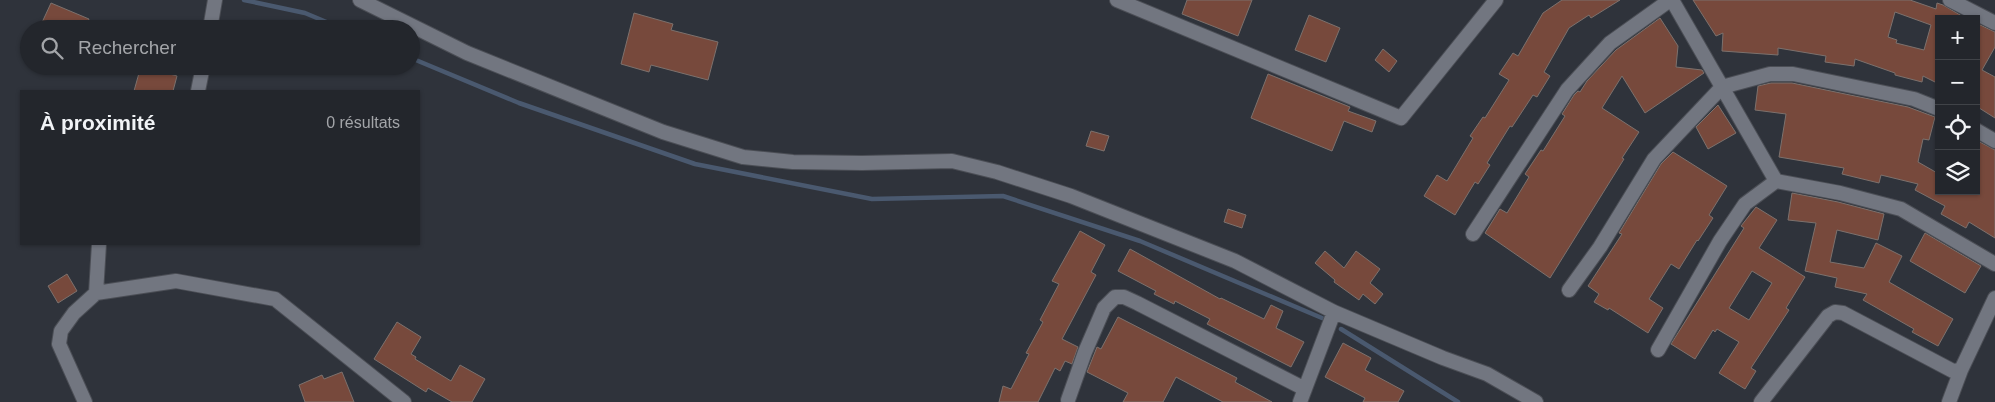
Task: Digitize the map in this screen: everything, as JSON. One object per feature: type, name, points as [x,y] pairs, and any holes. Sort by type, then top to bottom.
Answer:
[{"type":"street","points":[[212,20],[215,0]]},
{"type":"street","points":[[360,0],[400,20]]},
{"type":"street","points":[[1117,0],[1401,118],[1496,0]]},
{"type":"street","points":[[1473,234],[1567,90],[1610,43],[1671,0],[1776,181]]},
{"type":"street","points":[[1950,0],[1995,22]]},
{"type":"street","points":[[420,30],[467,53],[663,132],[743,157],[793,162],[952,161],[997,172],[1071,196],[1235,261],[1334,312],[1443,358],[1487,374],[1536,402]]},
{"type":"street","points":[[1569,290],[1600,247],[1654,159],[1722,88],[1770,74],[1793,74],[1914,99],[1935,107]]},
{"type":"street","points":[[198,90],[201,75]]},
{"type":"street","points":[[1980,132],[1995,140]]},
{"type":"street","points":[[1658,350],[1720,241],[1746,204],[1776,181],[1840,193],[1901,209],[1995,264]]},
{"type":"street","points":[[96,293],[99,245]]},
{"type":"street","points":[[85,402],[58,344],[61,331],[70,319],[96,293],[176,281],[275,299],[404,402]]},
{"type":"street","points":[[1069,401],[1085,352],[1104,308],[1115,297],[1124,297],[1137,302],[1303,396],[1334,312]]},
{"type":"street","points":[[1948,402],[1995,298]]},
{"type":"street","points":[[1761,402],[1828,316],[1835,312],[1843,313],[1945,369],[1961,370]]},
{"type":"building","points":[[1187,0],[1252,0],[1238,36],[1182,14]]},
{"type":"building","points":[[1562,0],[1620,0],[1591,18],[1589,15],[1569,28],[1544,72],[1550,76],[1537,97],[1533,95],[1512,127],[1510,126],[1487,163],[1490,165],[1478,184],[1475,182],[1455,215],[1424,196],[1437,175],[1447,181],[1473,138],[1470,136],[1483,117],[1485,118],[1509,80],[1499,74],[1513,53],[1518,56],[1543,13]]},
{"type":"building","points":[[1693,0],[1910,0],[1936,9],[1937,3],[1960,15],[1935,15],[1935,82],[1923,76],[1922,82],[1895,75],[1895,73],[1855,59],[1854,66],[1825,62],[1826,56],[1778,48],[1778,55],[1722,51],[1723,33],[1716,36]],"holes":[[[1895,12],[1931,25],[1924,50],[1896,43],[1897,40],[1888,37]]]},
{"type":"building","points":[[51,3],[89,19],[89,20],[43,20]]},
{"type":"building","points":[[634,13],[673,24],[671,30],[718,42],[708,80],[651,65],[649,72],[621,64]]},
{"type":"building","points":[[1309,15],[1340,28],[1326,62],[1295,50]]},
{"type":"building","points":[[1660,18],[1678,46],[1676,67],[1702,70],[1704,73],[1645,113],[1622,76],[1602,108],[1639,132],[1550,278],[1485,233],[1500,209],[1507,213],[1529,177],[1525,174],[1541,150],[1543,151],[1565,116],[1562,114],[1574,95],[1578,91],[1580,92],[1587,81],[1616,50]]},
{"type":"building","points":[[1980,25],[1995,32],[1995,47],[1982,70],[1995,77],[1995,118],[1980,109]]},
{"type":"building","points":[[1383,49],[1397,61],[1389,72],[1375,60]]},
{"type":"building","points":[[1268,74],[1350,107],[1348,111],[1376,121],[1372,132],[1344,121],[1332,151],[1251,118]]},
{"type":"building","points":[[138,75],[177,76],[173,90],[134,90]]},
{"type":"building","points":[[1771,83],[1792,83],[1908,107],[1935,117],[1929,140],[1923,139],[1918,162],[1935,172],[1935,195],[1980,195],[1980,142],[1995,150],[1995,238],[1969,222],[1966,228],[1941,214],[1945,206],[1915,190],[1918,184],[1881,175],[1879,183],[1842,174],[1844,168],[1779,157],[1786,114],[1755,110],[1758,86]]},
{"type":"building","points":[[1718,105],[1736,133],[1708,149],[1696,127]]},
{"type":"building","points":[[1091,131],[1109,136],[1104,151],[1086,146]]},
{"type":"building","points":[[1673,152],[1727,186],[1709,215],[1713,218],[1679,269],[1671,264],[1649,299],[1663,308],[1648,333],[1609,308],[1608,310],[1594,302],[1599,294],[1588,286],[1622,234],[1619,233],[1661,164]]},
{"type":"building","points":[[1792,193],[1884,214],[1878,240],[1837,230],[1830,262],[1864,268],[1876,243],[1902,256],[1889,282],[1953,319],[1938,346],[1912,332],[1914,329],[1863,300],[1867,294],[1835,287],[1837,278],[1805,271],[1816,223],[1788,220]]},
{"type":"building","points":[[1756,207],[1777,220],[1759,248],[1805,277],[1786,308],[1789,310],[1751,368],[1756,371],[1745,389],[1719,373],[1739,342],[1717,329],[1715,332],[1713,330],[1695,359],[1671,344],[1744,228],[1741,226]],"holes":[[[1752,271],[1772,283],[1749,320],[1729,308]]]},
{"type":"building","points":[[1228,209],[1246,215],[1242,228],[1224,222]]},
{"type":"building","points":[[1080,231],[1105,245],[1091,272],[1096,275],[1062,339],[1078,347],[1072,364],[1065,361],[1060,371],[1055,368],[1038,402],[999,402],[1003,386],[1011,389],[1029,354],[1026,353],[1043,322],[1040,320],[1059,284],[1052,281]]},
{"type":"building","points":[[1925,233],[1981,266],[1965,293],[1910,261]]},
{"type":"building","points":[[1130,249],[1220,299],[1264,319],[1271,305],[1283,311],[1276,328],[1304,342],[1291,367],[1207,324],[1210,319],[1175,301],[1174,304],[1154,294],[1156,291],[1118,271]]},
{"type":"building","points":[[1325,251],[1344,268],[1356,251],[1380,269],[1370,283],[1383,294],[1375,304],[1363,294],[1359,300],[1334,282],[1335,280],[1315,263]]},
{"type":"building","points":[[67,274],[77,291],[58,303],[48,286]]},
{"type":"building","points":[[1118,317],[1237,378],[1235,382],[1272,402],[1223,402],[1176,377],[1163,402],[1123,402],[1128,393],[1087,372],[1097,347],[1101,349]]},
{"type":"building","points":[[397,322],[421,337],[411,354],[416,357],[415,359],[451,381],[460,365],[485,379],[472,402],[452,402],[428,388],[426,392],[374,359]]},
{"type":"building","points":[[1343,343],[1371,358],[1365,370],[1404,391],[1398,402],[1363,402],[1365,398],[1325,377]]},
{"type":"building","points":[[342,372],[354,402],[305,402],[299,385],[322,375],[324,379]]},
{"type":"waterway","points":[[244,0],[305,13],[322,20]]},
{"type":"waterway","points":[[420,62],[519,103],[695,164],[872,199],[1003,196],[1140,241],[1322,318]]},
{"type":"waterway","points":[[1341,329],[1458,402]]}]
